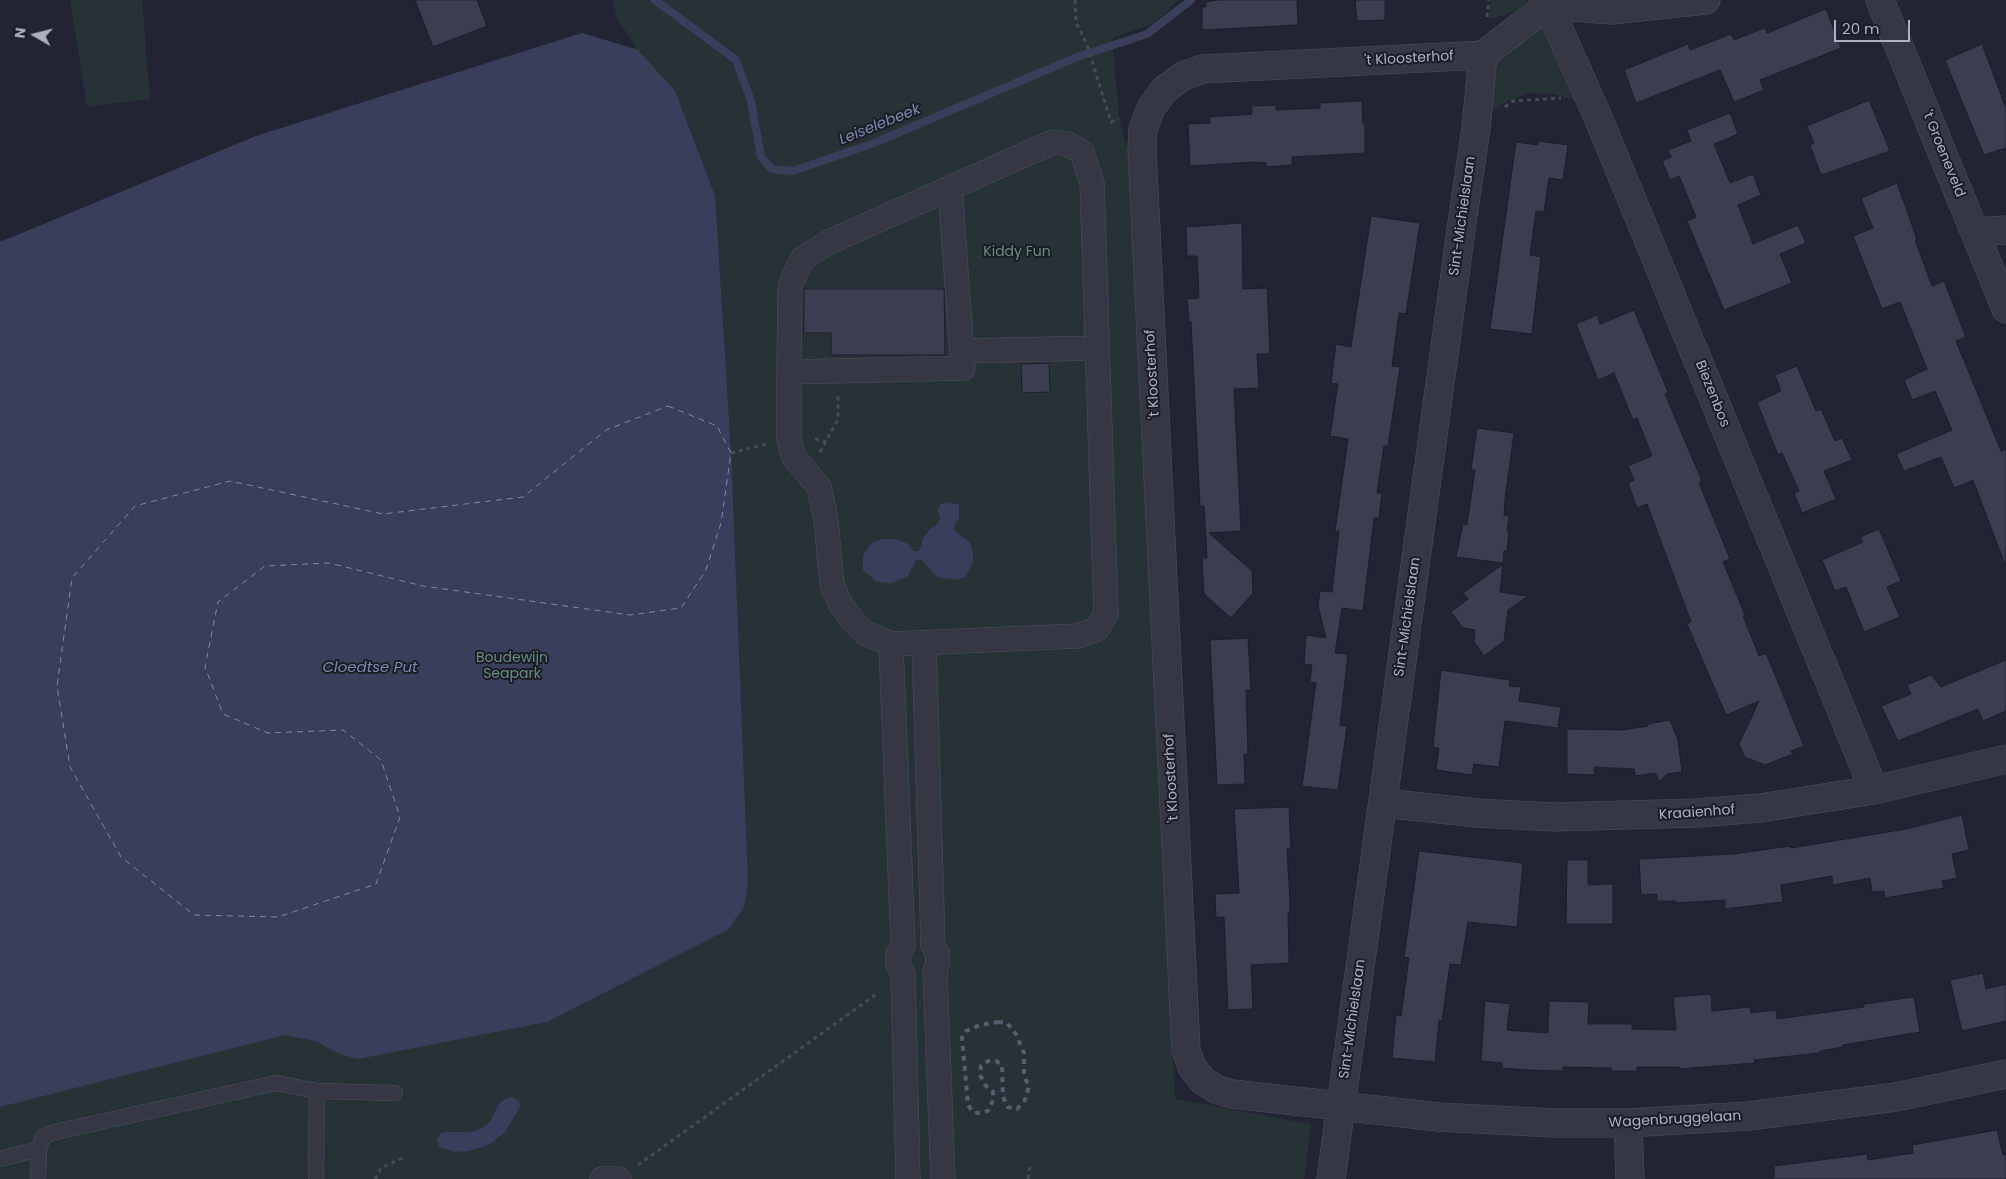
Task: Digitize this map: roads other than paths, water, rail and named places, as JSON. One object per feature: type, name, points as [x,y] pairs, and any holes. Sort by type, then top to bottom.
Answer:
[{"type":"street","points":[[1483,55],[1547,3],[1612,10],[1706,0]]},
{"type":"street","name":"'t Groeneveld","points":[[1880,0],[2006,308]]},
{"type":"street","name":"Biezenbos","points":[[1547,3],[1600,122],[1874,790]]},
{"type":"street","name":"'t Kloosterhof","points":[[1341,1106],[1232,1094],[1218,1090],[1203,1081],[1192,1067],[1186,1050],[1142,149],[1143,129],[1151,108],[1164,90],[1183,76],[1203,69],[1483,55]]},
{"type":"street","name":"Sint-Michielslaan","points":[[1331,1179],[1476,128],[1483,55]]},
{"type":"street","points":[[1053,142],[1066,144],[1082,152],[1092,183],[1097,348],[1106,614],[1097,629],[1078,636],[890,644],[865,633],[841,605],[832,585],[826,520],[819,487],[794,457],[789,439],[790,286],[802,259],[829,242],[1053,142]]},
{"type":"street","points":[[789,372],[963,368],[950,188]]},
{"type":"street","points":[[1975,232],[2006,230]]},
{"type":"street","points":[[962,351],[1097,348]]},
{"type":"street","points":[[924,643],[933,945],[937,953],[938,962],[935,971],[943,1179]]},
{"type":"street","points":[[890,644],[903,945]]},
{"type":"street","name":"Kraaienhof","points":[[1383,803],[1521,816],[1604,817],[1697,813],[1760,808],[1874,790],[2006,759]]},
{"type":"street","points":[[908,1179],[903,975],[898,965],[898,954],[903,945],[912,939],[923,939],[933,945]]},
{"type":"street","points":[[903,975],[914,980],[926,978],[935,971]]},
{"type":"street","name":"Wagenbruggelaan","points":[[1341,1106],[1478,1120],[1628,1123],[1749,1116],[1835,1106],[1931,1091],[2006,1074]]},
{"type":"street","points":[[1628,1123],[1630,1179]]},
{"type":"street","points":[[602,1179],[619,1179]]},
{"type":"lane","points":[[38,1179],[40,1149],[43,1137],[51,1132],[276,1083],[317,1091],[394,1093]]},
{"type":"lane","points":[[316,1179],[317,1091]]},
{"type":"lane","points":[[0,1159],[40,1149]]},
{"type":"water","name":"Cloedtse Put","points":[[582,33],[638,50],[675,91],[715,196],[731,453],[748,882],[744,907],[729,929],[547,1022],[358,1059],[340,1054],[315,1041],[285,1035],[0,1107],[0,242],[256,136]]},
{"type":"water","points":[[947,502],[959,505],[959,518],[954,530],[970,543],[973,553],[973,562],[965,577],[957,580],[937,577],[922,560],[916,560],[908,576],[892,583],[877,582],[863,570],[863,556],[871,543],[883,539],[896,539],[908,544],[913,551],[918,551],[923,538],[931,528],[938,524],[940,517],[937,510],[941,504]]},
{"type":"water","points":[[512,1097],[519,1101],[520,1107],[505,1132],[493,1142],[468,1151],[456,1152],[439,1147],[437,1140],[441,1133],[470,1132],[481,1129],[490,1122],[498,1105],[505,1099]]},
{"type":"waterway","name":"Leiselebeek","points":[[655,0],[736,60],[751,101],[761,157],[772,169],[793,171],[874,143],[1077,57],[1147,34],[1191,0]]},
{"type":"railway","points":[[998,1022],[1007,1023],[1016,1034],[1024,1053],[1024,1076],[1029,1086],[1025,1100],[1017,1109],[1008,1107],[1003,1097],[1002,1065],[996,1061],[988,1061],[981,1066],[980,1075],[985,1085],[993,1092],[993,1100],[988,1111],[978,1113],[972,1111],[968,1105],[962,1038],[966,1031],[980,1025],[998,1022]]},
{"type":"park label","name":"Kiddy Fun","points":[[1017,252]]},
{"type":"park label","name":"Boudewijn Seapark","points":[[512,666]]}]
